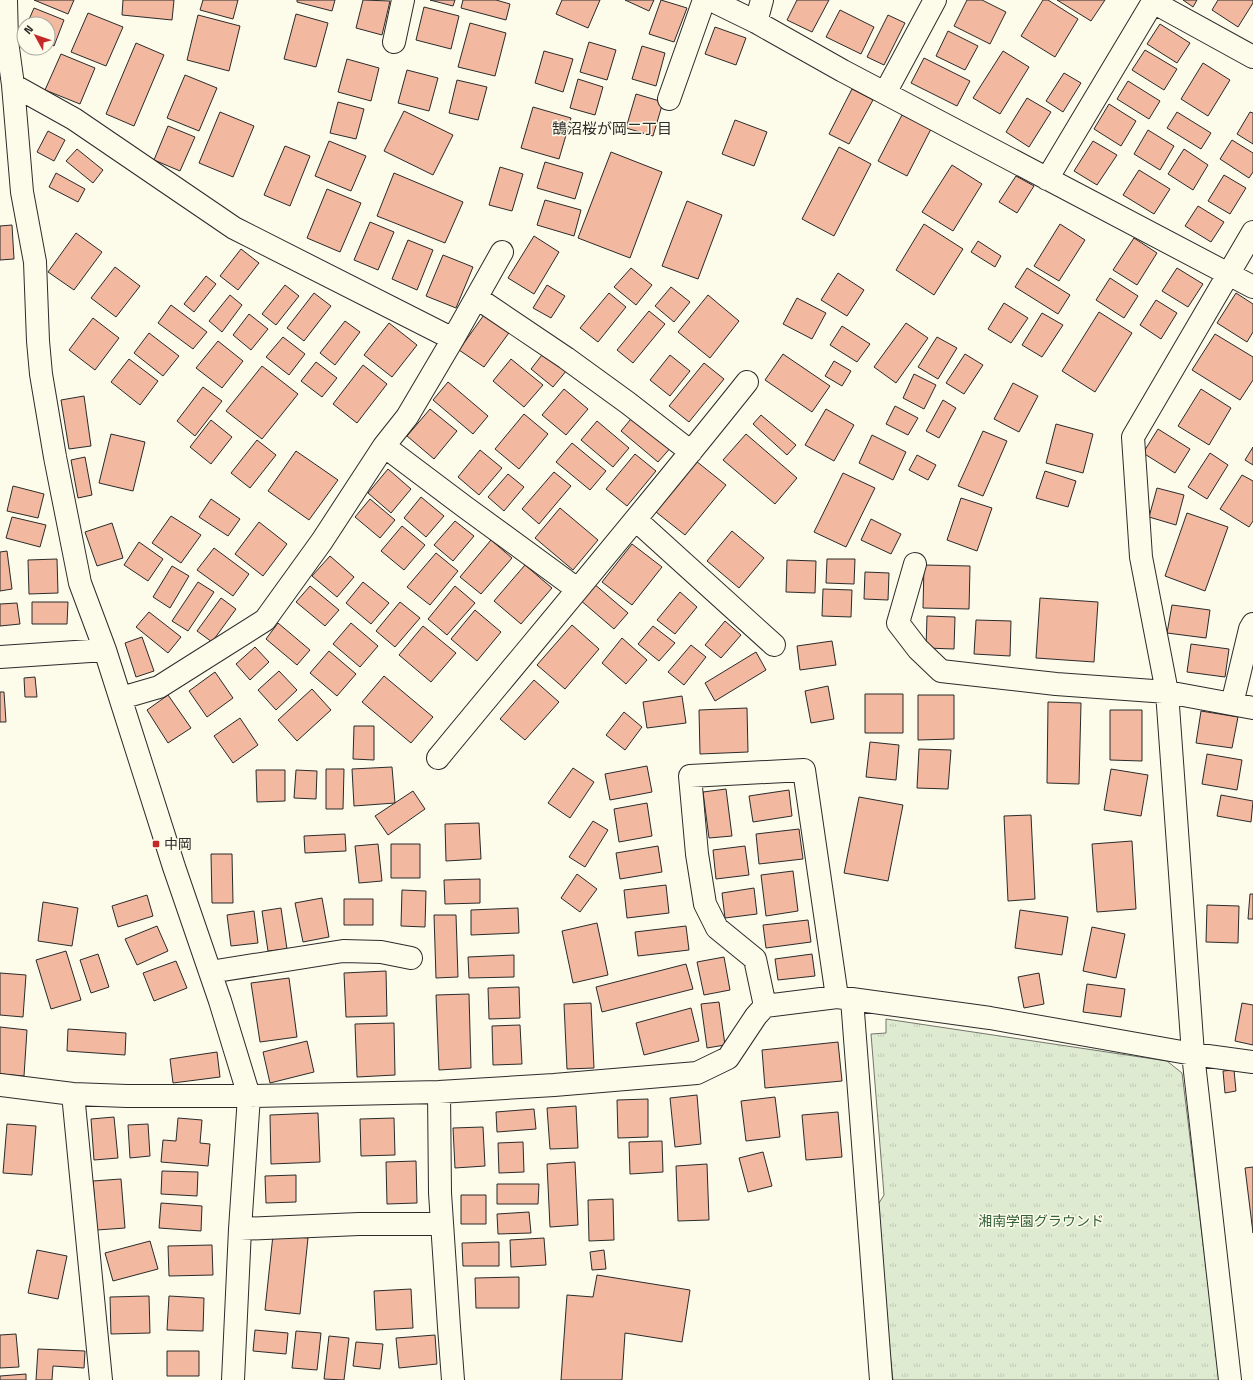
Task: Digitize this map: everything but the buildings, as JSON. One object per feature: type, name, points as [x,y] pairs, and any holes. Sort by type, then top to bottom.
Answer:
[{"type":"street","points":[[6,0],[3,41],[14,85],[22,192],[35,262],[41,374],[56,465],[80,583],[121,698],[174,867],[210,972],[249,1096],[240,1230],[233,1380]]},
{"type":"street","points":[[394,42],[403,0]]},
{"type":"street","points":[[669,99],[704,0]]},
{"type":"street","points":[[711,0],[756,22],[843,71],[1253,287]]},
{"type":"street","points":[[756,22],[762,0]]},
{"type":"street","points":[[885,93],[935,0]]},
{"type":"street","points":[[1047,179],[1153,1],[1253,57]]},
{"type":"street","points":[[14,85],[74,119],[234,228],[453,339]]},
{"type":"street","points":[[1230,1380],[1193,1054],[1167,692],[1141,556],[1133,437],[1253,232]]},
{"type":"street","points":[[121,698],[159,687],[265,620],[322,541],[384,446],[408,417],[502,252]]},
{"type":"street","points":[[476,298],[566,358],[628,403],[691,452]]},
{"type":"street","points":[[438,758],[577,589],[636,520],[747,382]]},
{"type":"street","points":[[384,446],[471,512],[577,589]]},
{"type":"street","points":[[636,520],[774,645]]},
{"type":"street","points":[[915,564],[898,623],[918,649],[942,672],[1056,684],[1167,692],[1243,706],[1250,629],[1253,624]]},
{"type":"street","points":[[0,657],[105,650]]},
{"type":"street","points":[[766,1006],[755,959],[717,928],[705,904],[690,776],[804,770],[844,998],[882,1380]]},
{"type":"street","points":[[210,972],[343,951],[381,952],[410,958]]},
{"type":"street","points":[[0,1085],[73,1094],[127,1096],[249,1096],[439,1092],[554,1085],[697,1072],[728,1058],[756,1016],[766,1006],[844,998],[990,1018],[1193,1054],[1253,1062]]},
{"type":"street","points":[[439,1092],[440,1193],[454,1380]]},
{"type":"street","points":[[73,1094],[101,1380]]},
{"type":"street","points":[[240,1230],[359,1224],[442,1224]]},
{"type":"green space","name":"湘南学園グラウンド","points":[[886,1019],[1167,1061],[1182,1073],[1220,1380],[893,1380],[874,1211],[884,1195],[871,1034],[886,1033]]},
{"type":"place","name":"中岡","points":[[156,844]]},
{"type":"district","name":"鵠沼桜が岡二丁目","points":[[612,129]]}]
